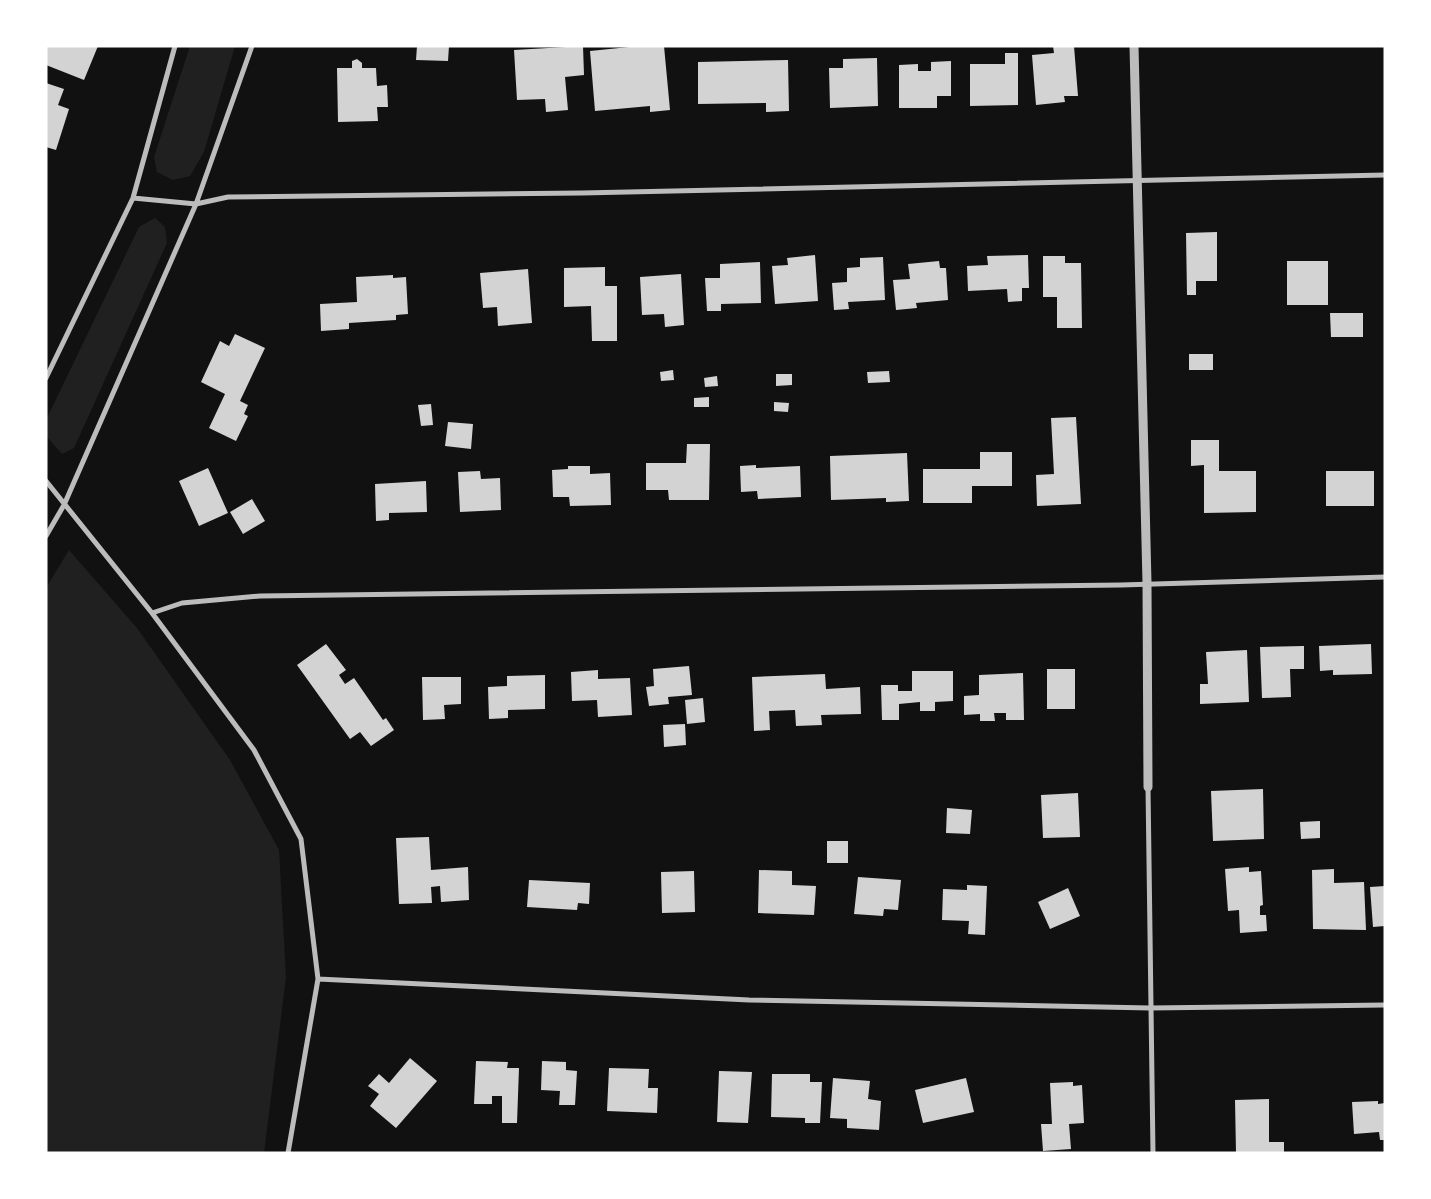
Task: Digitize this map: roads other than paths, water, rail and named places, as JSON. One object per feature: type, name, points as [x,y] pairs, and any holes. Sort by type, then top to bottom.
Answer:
[{"type":"street","points":[[46,378],[133,198],[175,46]]},
{"type":"street","points":[[46,536],[64,505],[196,204],[252,46]]},
{"type":"street","points":[[1134,46],[1147,583],[1153,1153]]},
{"type":"street","points":[[133,198],[196,204],[228,197],[582,193],[1385,175]]},
{"type":"street","points":[[46,482],[152,613],[254,750],[301,839],[318,979],[288,1153]]},
{"type":"street","points":[[152,613],[182,603],[260,596],[838,589],[1385,577]]},
{"type":"street","points":[[318,979],[749,1000],[1150,1008],[1385,1005]]}]
